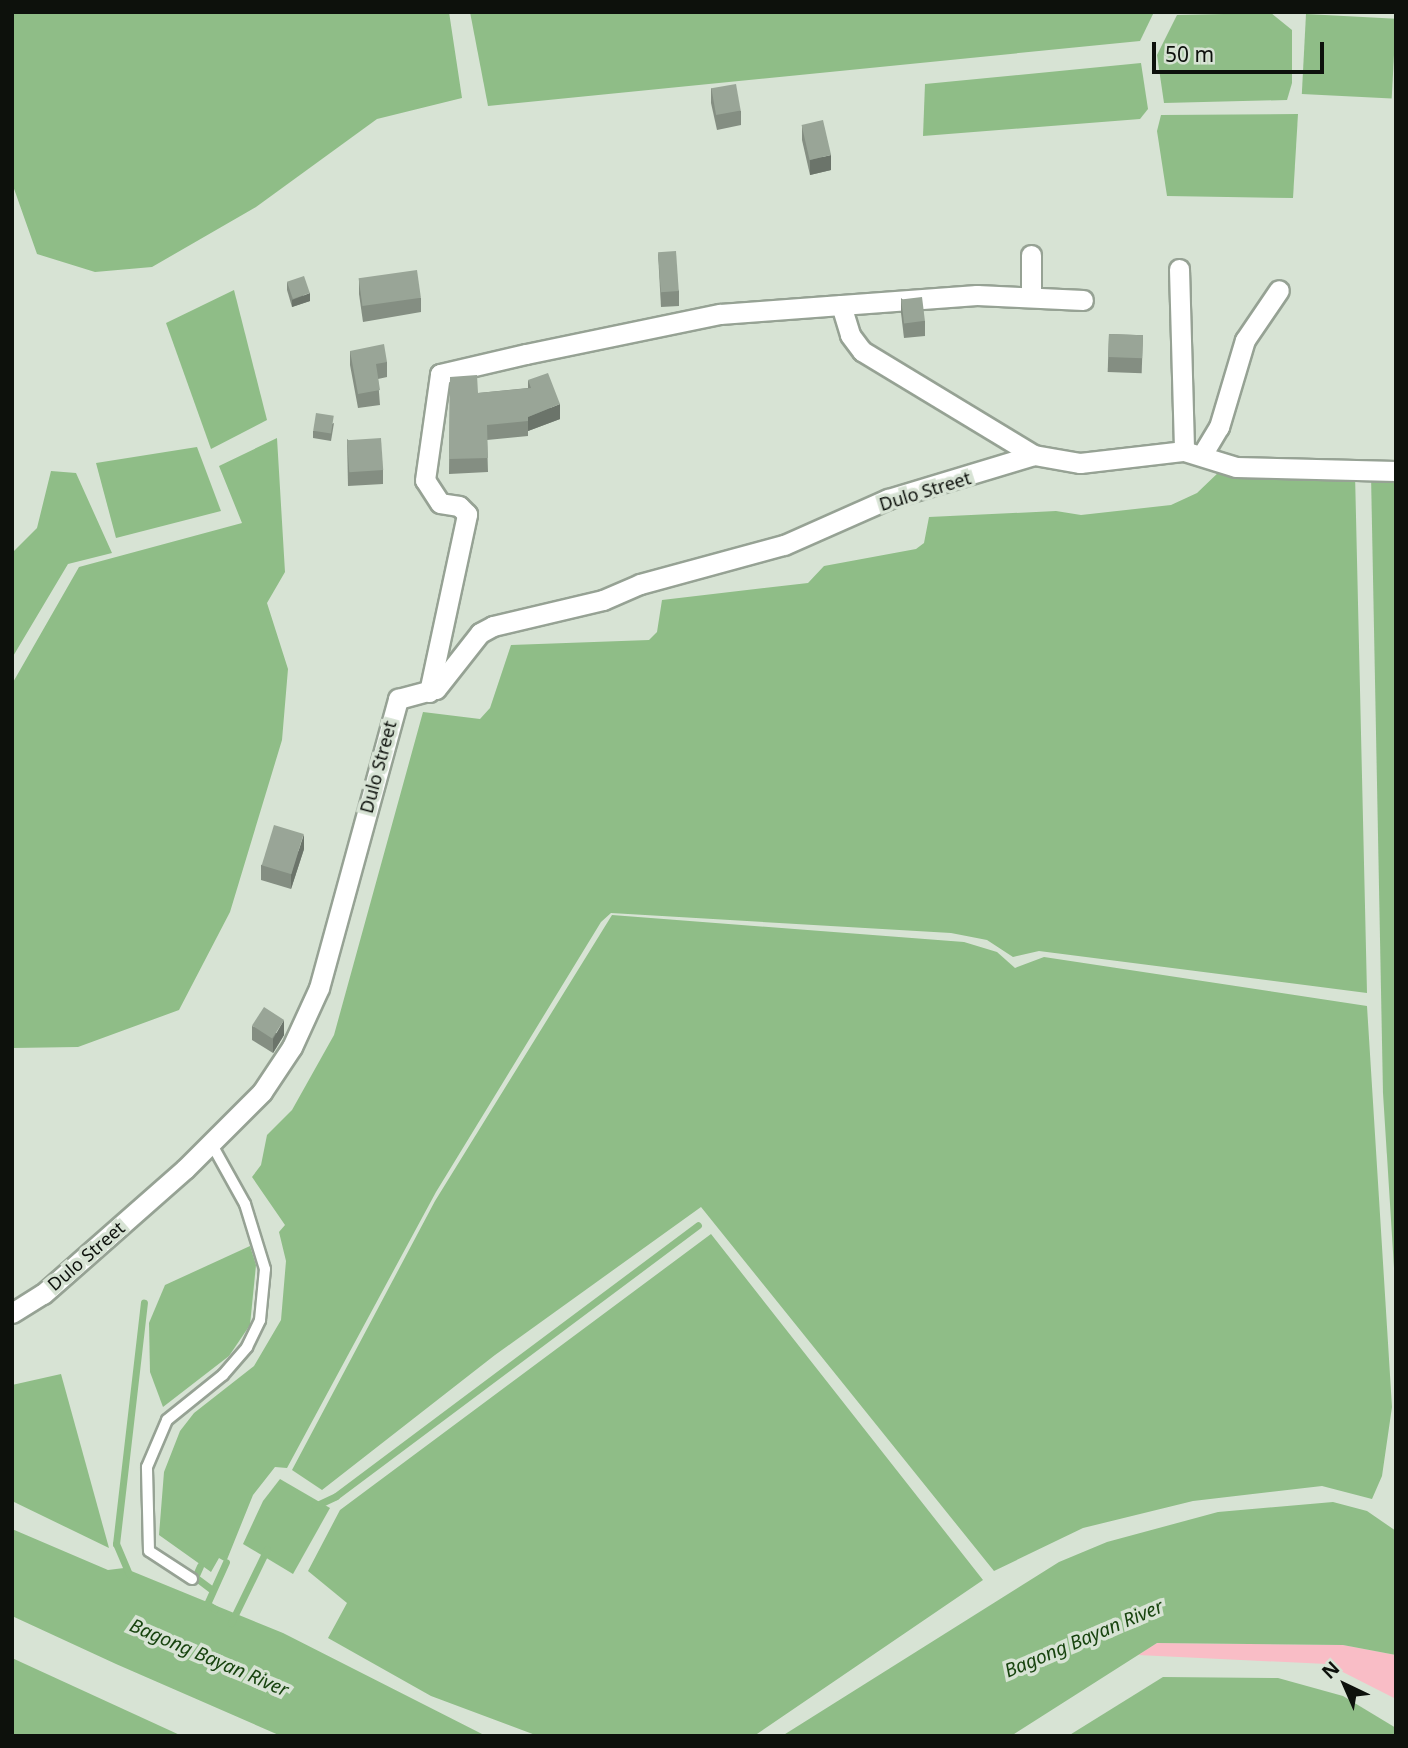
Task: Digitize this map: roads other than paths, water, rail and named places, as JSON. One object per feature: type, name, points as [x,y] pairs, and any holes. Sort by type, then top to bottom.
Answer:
[{"type":"street","points":[[1031,255],[1031,297]]},
{"type":"street","points":[[1179,269],[1193,453]]},
{"type":"street","points":[[1193,453],[1219,427],[1245,340],[1279,290]]},
{"type":"street","points":[[428,693],[467,514],[460,506],[440,503],[425,480],[440,374],[720,314],[977,295],[1083,300]]},
{"type":"street","points":[[841,305],[850,335],[862,351],[1034,455],[1080,463],[1193,453],[1236,467],[1396,471]]},
{"type":"street","name":"Dulo Street","points":[[12,1313],[43,1294],[211,1143],[262,1092],[292,1047],[319,988],[393,709],[398,699],[428,693],[480,632],[492,626],[603,600],[640,584],[784,545],[888,499],[1034,455]]},
{"type":"lane","points":[[192,1579],[149,1551],[147,1467],[167,1420],[223,1376],[247,1347],[260,1320],[265,1269],[245,1204],[211,1143]]},
{"type":"water","points":[[12,12],[449,12],[462,98],[377,119],[256,207],[152,267],[95,272],[37,254],[12,183]]},
{"type":"water","points":[[470,12],[1154,12],[1140,41],[488,106]]},
{"type":"water","points":[[1271,13],[1292,30],[1292,83],[1287,100],[1164,103],[1157,55],[1177,15]]},
{"type":"water","points":[[1306,14],[1396,19],[1392,99],[1302,94]]},
{"type":"water","points":[[1141,63],[1148,109],[1140,119],[923,136],[925,84]]},
{"type":"water","points":[[1298,114],[1293,198],[1167,196],[1157,131],[1161,115]]},
{"type":"water","points":[[234,290],[267,420],[211,449],[166,323]]},
{"type":"water","points":[[277,438],[285,572],[267,603],[288,669],[282,740],[230,912],[179,1010],[78,1047],[12,1048],[12,684],[79,567],[242,523],[219,466]]},
{"type":"water","points":[[197,447],[221,511],[116,538],[96,463]]},
{"type":"water","points":[[1221,470],[1355,473],[1367,993],[1039,951],[1013,957],[987,940],[951,933],[611,913],[601,922],[436,1192],[287,1468],[275,1467],[253,1495],[226,1562],[219,1558],[211,1572],[159,1535],[164,1472],[180,1431],[194,1413],[254,1366],[281,1320],[286,1261],[279,1232],[285,1225],[252,1177],[261,1165],[267,1135],[292,1110],[334,1035],[423,712],[480,719],[490,708],[511,645],[649,640],[657,632],[662,600],[808,583],[824,566],[916,549],[924,543],[929,517],[1056,511],[1081,515],[1171,505],[1197,493]]},
{"type":"water","points":[[51,471],[76,473],[112,553],[68,564],[12,658],[12,553],[37,528]]},
{"type":"water","points":[[1371,474],[1396,475],[1396,1299],[1383,1093]]},
{"type":"water","points":[[612,915],[964,942],[997,952],[1015,968],[1044,957],[1367,1006],[1392,1407],[1382,1476],[1372,1499],[1322,1486],[1193,1501],[1083,1528],[994,1571],[701,1207],[495,1355],[322,1490],[292,1470],[435,1201]]},
{"type":"water","points":[[711,1234],[983,1580],[754,1736],[538,1736],[431,1696],[328,1638],[347,1603],[308,1571],[340,1510]]},
{"type":"water","points":[[250,1246],[256,1265],[250,1325],[229,1356],[163,1407],[150,1372],[149,1323],[165,1285]]},
{"type":"water","points":[[61,1374],[109,1548],[12,1501],[12,1385]]},
{"type":"water","points":[[280,1479],[330,1508],[293,1574],[243,1544],[263,1501]]},
{"type":"water","name":"Bagong Bayan River","points":[[1333,1502],[1367,1511],[1396,1531],[1396,1655],[1343,1645],[1157,1643],[1011,1736],[782,1736],[1059,1562],[1107,1542],[1218,1512]]},
{"type":"water","name":"Bagong Bayan River","points":[[12,1529],[108,1570],[124,1568],[283,1633],[486,1736],[281,1736],[116,1664],[12,1616]]},
{"type":"water","points":[[12,1658],[182,1736],[12,1736]]},
{"type":"water","points":[[1163,1677],[1278,1678],[1343,1696],[1396,1728],[1396,1736],[1068,1736]]},
{"type":"waterway","points":[[315,1506],[336,1496],[698,1225]]},
{"type":"waterway","points":[[129,1574],[116,1544],[144,1303]]},
{"type":"waterway","points":[[231,1623],[267,1549]]},
{"type":"waterway","points":[[215,1609],[207,1604],[226,1562]]},
{"type":"waterway","points":[[200,1566],[195,1577],[212,1590]]}]
